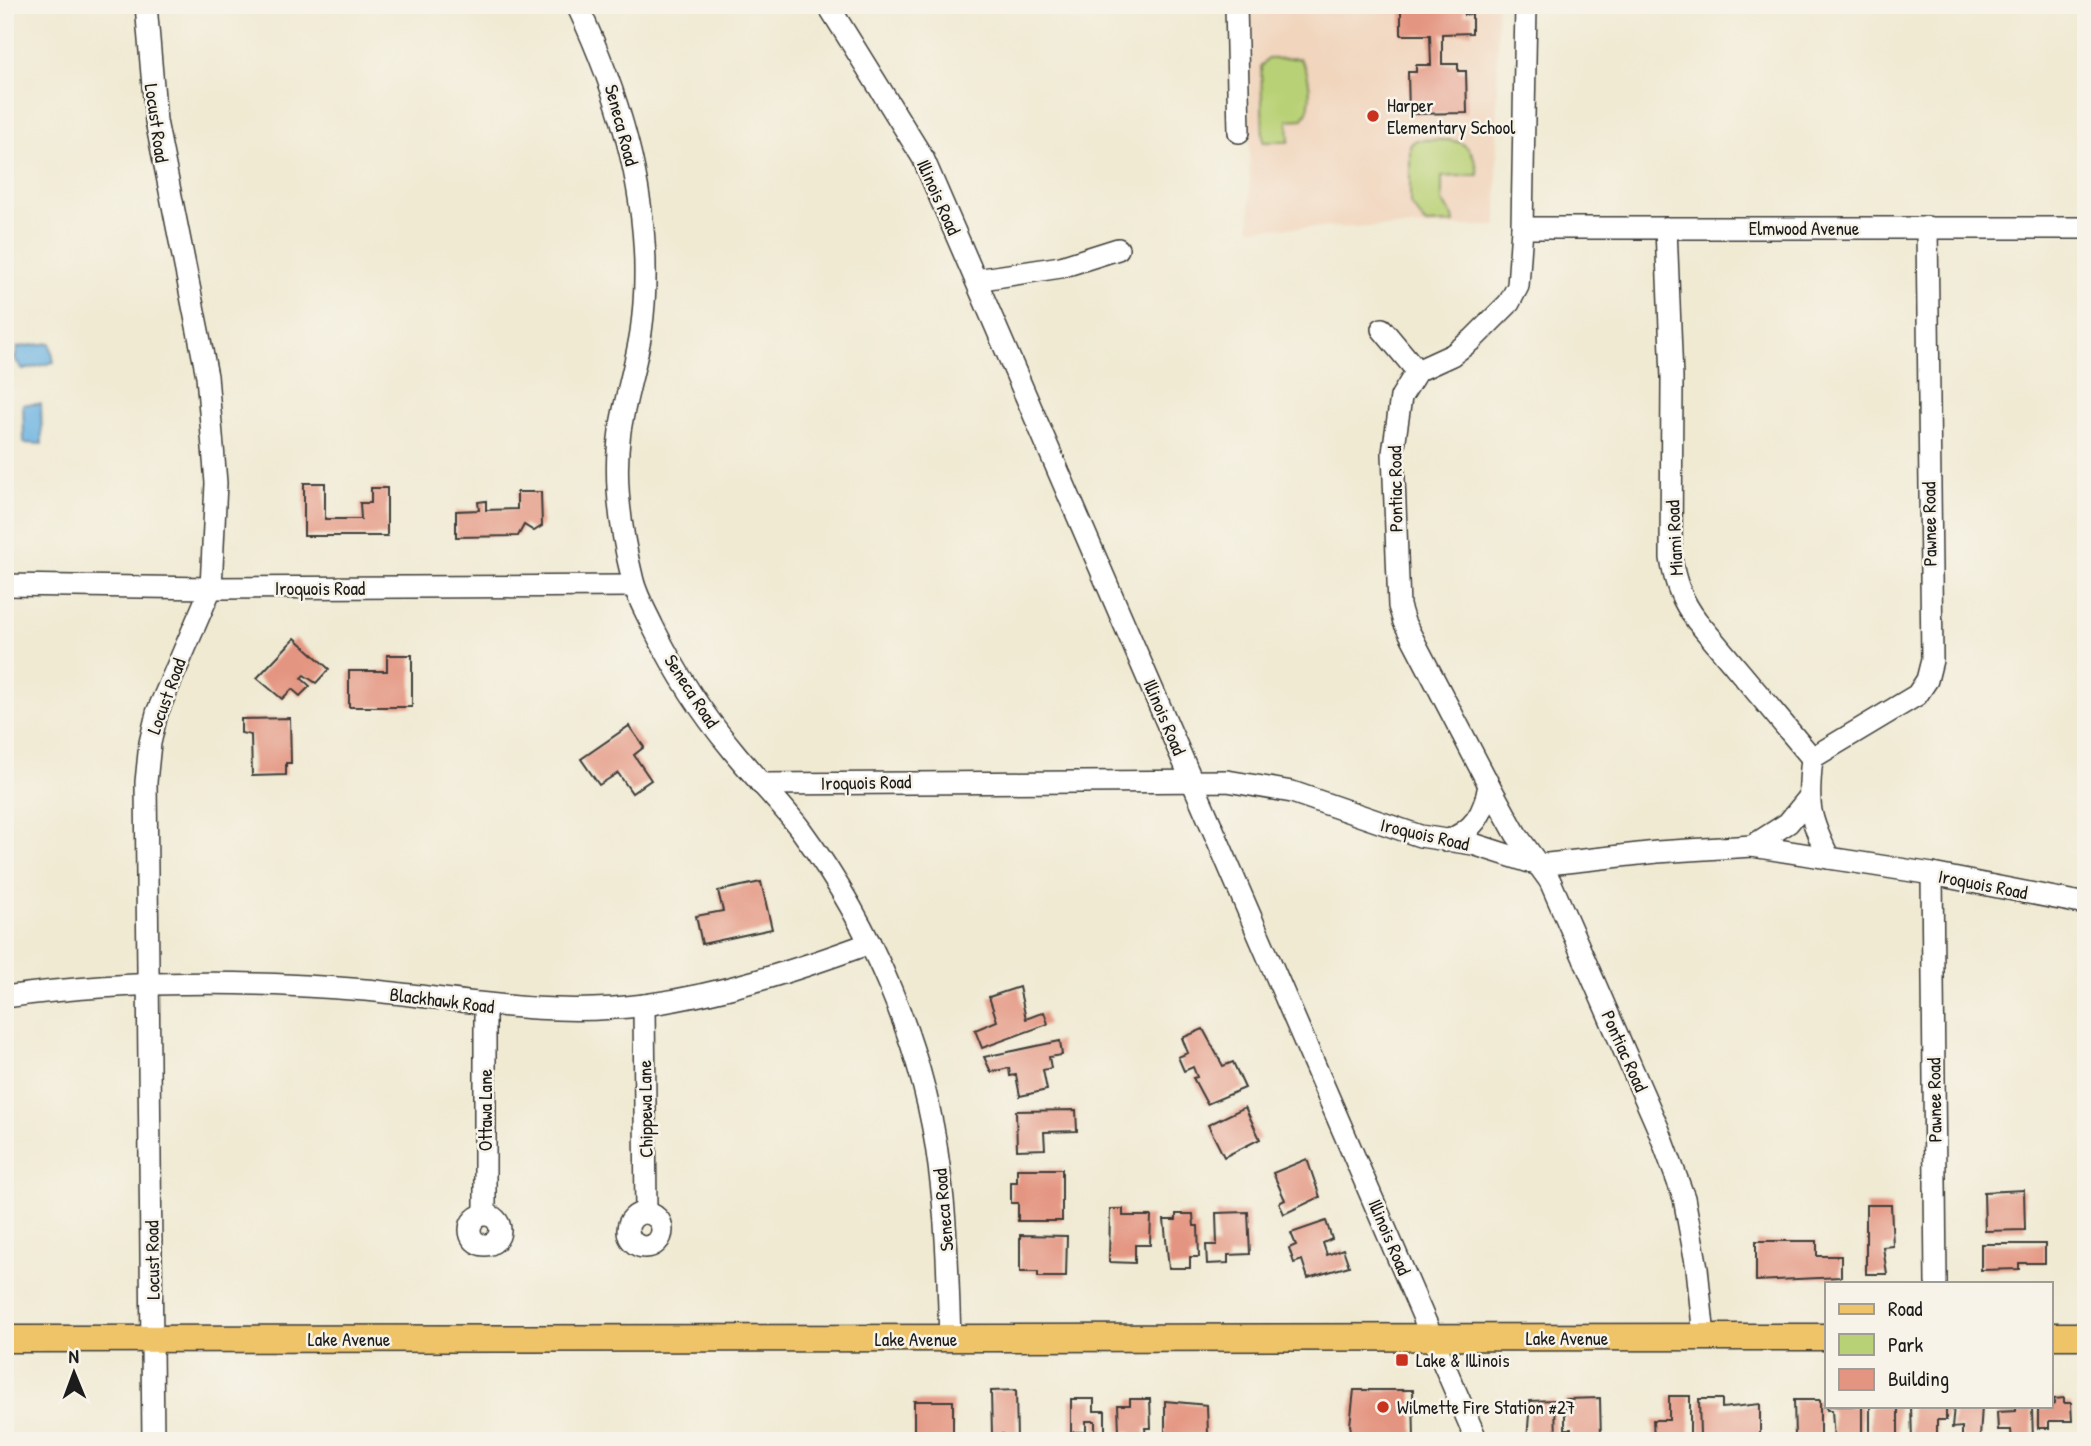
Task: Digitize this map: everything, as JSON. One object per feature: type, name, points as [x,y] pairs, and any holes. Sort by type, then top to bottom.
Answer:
[{"type":"main road","points":[[2052,1336],[2086,1336]]},
{"type":"main road","name":"Lake Avenue","points":[[5,1339],[1825,1337]]},
{"type":"street","name":"Locust Road","points":[[146,5],[156,121],[207,376],[216,483],[211,588],[157,713],[150,743],[146,782],[153,1441]]},
{"type":"street","name":"Seneca Road","points":[[577,5],[610,78],[620,109],[641,208],[645,281],[641,334],[620,436],[619,496],[623,537],[634,586],[689,691],[799,828],[830,873],[870,943],[908,1038],[929,1110],[939,1164],[946,1232],[950,1339]]},
{"type":"street","name":"Illinois Road","points":[[828,5],[923,158],[1477,1441]]},
{"type":"street","points":[[1236,5],[1239,132]]},
{"type":"street","points":[[1382,330],[1417,371],[1452,355],[1509,303],[1521,272],[1526,5]]},
{"type":"street","name":"Elmwood Avenue","points":[[1522,228],[2086,228]]},
{"type":"street","name":"Miami Road","points":[[1666,228],[1671,377],[1671,558],[1675,581],[1682,602],[1812,758]]},
{"type":"street","name":"Pawnee Road","points":[[1812,758],[1917,695],[1927,680],[1932,660],[1927,228]]},
{"type":"street","points":[[976,280],[1061,267],[1118,249]]},
{"type":"street","name":"Pontiac Road","points":[[1417,371],[1407,382],[1395,419],[1393,453],[1399,606],[1404,622],[1489,785],[1516,834],[1550,881],[1658,1128],[1679,1186],[1697,1268],[1704,1337]]},
{"type":"street","name":"Iroquois Road","points":[[5,585],[211,588],[634,586]]},
{"type":"street","points":[[1812,758],[1807,800],[1810,817],[1829,858]]},
{"type":"street","name":"Iroquois Road","points":[[761,783],[1248,783],[1292,792],[1372,822],[1446,841],[1473,844],[1539,865],[1657,852],[1752,846],[1932,874],[2086,904]]},
{"type":"street","points":[[1446,841],[1472,828],[1486,803],[1489,785]]},
{"type":"street","points":[[1752,846],[1788,823],[1807,800]]},
{"type":"street","name":"Pawnee Road","points":[[1932,874],[1936,1282]]},
{"type":"street","name":"Blackhawk Road","points":[[5,997],[92,986],[293,985],[485,1006],[583,1009],[644,1005],[791,972],[870,943]]},
{"type":"street","name":"Chippewa Lane","points":[[644,1005],[646,1213]]},
{"type":"street","name":"Ottawa Lane","points":[[485,1006],[485,1214]]},
{"type":"shaded area","name":"Harper Elementary School","points":[[1248,5],[1497,5],[1497,226],[1250,228]]},
{"type":"green space","points":[[1299,58],[1310,88],[1306,113],[1303,119],[1288,120],[1289,142],[1263,142],[1261,66],[1268,59]]},
{"type":"green space","points":[[1416,140],[1458,142],[1471,152],[1476,162],[1478,175],[1442,177],[1442,201],[1454,223],[1426,224],[1410,204],[1410,145]]},
{"type":"water","points":[[50,343],[54,362],[23,370],[15,359],[18,347]]},
{"type":"water","points":[[23,404],[41,404],[42,444],[24,443]]},
{"type":"building","points":[[1401,5],[1464,5],[1464,15],[1472,14],[1472,33],[1442,34],[1442,64],[1458,64],[1458,71],[1466,71],[1467,113],[1409,114],[1408,72],[1416,72],[1416,65],[1431,65],[1430,35],[1401,35]]},
{"type":"building","points":[[304,483],[325,483],[325,519],[361,519],[360,503],[371,503],[371,488],[387,488],[387,536],[304,536]]},
{"type":"building","points":[[517,492],[541,492],[542,526],[534,531],[524,525],[518,536],[456,537],[456,511],[479,510],[478,502],[486,501],[486,510],[517,509]]},
{"type":"building","points":[[295,638],[329,669],[316,683],[304,675],[301,678],[310,686],[300,696],[292,689],[282,699],[257,678]]},
{"type":"building","points":[[387,655],[412,655],[412,707],[349,707],[349,671],[387,671]]},
{"type":"building","points":[[290,718],[291,763],[286,763],[286,775],[252,776],[251,735],[241,733],[241,719]]},
{"type":"building","points":[[629,726],[644,747],[634,755],[651,780],[632,793],[618,773],[599,785],[581,759]]},
{"type":"building","points":[[761,882],[772,929],[702,944],[696,916],[723,911],[718,891]]},
{"type":"building","points":[[1019,987],[1026,1019],[1044,1012],[1048,1024],[982,1048],[975,1030],[997,1021],[989,997]]},
{"type":"building","points":[[1203,1029],[1223,1066],[1233,1062],[1245,1088],[1207,1104],[1193,1078],[1197,1077],[1193,1067],[1184,1071],[1178,1057],[1188,1053],[1182,1038]]},
{"type":"building","points":[[1060,1041],[1062,1055],[1049,1057],[1051,1068],[1043,1070],[1047,1090],[1020,1096],[1016,1075],[1010,1076],[1009,1068],[991,1072],[984,1057]]},
{"type":"building","points":[[1245,1107],[1260,1139],[1224,1157],[1208,1125]]},
{"type":"building","points":[[1076,1110],[1077,1131],[1044,1132],[1045,1149],[1017,1150],[1016,1111]]},
{"type":"building","points":[[1307,1159],[1320,1197],[1284,1214],[1279,1203],[1285,1200],[1273,1173]]},
{"type":"building","points":[[1017,1169],[1062,1169],[1062,1221],[1018,1221],[1018,1203],[1011,1203],[1011,1182],[1017,1182]]},
{"type":"building","points":[[2024,1190],[2025,1230],[1985,1231],[1984,1192]]},
{"type":"building","points":[[1866,1205],[1891,1205],[1893,1246],[1883,1247],[1887,1274],[1866,1274]]},
{"type":"building","points":[[1110,1209],[1123,1209],[1123,1216],[1151,1216],[1150,1245],[1135,1245],[1135,1263],[1109,1262]]},
{"type":"building","points":[[1248,1212],[1250,1254],[1228,1255],[1228,1263],[1207,1264],[1206,1245],[1217,1245],[1216,1213]]},
{"type":"building","points":[[1176,1214],[1193,1214],[1194,1226],[1198,1226],[1199,1257],[1190,1257],[1190,1268],[1169,1268],[1164,1220],[1176,1220]]},
{"type":"building","points":[[1326,1221],[1332,1239],[1323,1243],[1327,1255],[1343,1249],[1349,1266],[1308,1278],[1302,1260],[1294,1263],[1289,1248],[1296,1245],[1291,1233]]},
{"type":"building","points":[[1020,1235],[1067,1236],[1066,1277],[1038,1277],[1038,1272],[1020,1272]]},
{"type":"building","points":[[1756,1241],[1817,1241],[1817,1256],[1841,1256],[1841,1277],[1756,1281]]},
{"type":"building","points":[[1981,1244],[2045,1244],[2045,1263],[2019,1263],[2019,1269],[1981,1270]]},
{"type":"building","points":[[1016,1390],[1017,1441],[1004,1441],[1003,1434],[992,1434],[991,1391]]},
{"type":"building","name":"Wilmette Fire Station #27","points":[[1354,1390],[1413,1390],[1414,1441],[1353,1441],[1350,1425]]},
{"type":"building","points":[[1669,1396],[1690,1396],[1690,1439],[1687,1441],[1654,1441],[1653,1420],[1669,1420]]},
{"type":"building","points":[[1600,1398],[1601,1441],[1571,1441],[1571,1429],[1565,1429],[1565,1399]]},
{"type":"building","points":[[2064,1398],[2064,1403],[2071,1403],[2072,1421],[2049,1421],[2049,1428],[2038,1428],[2038,1409],[2052,1408],[2054,1399]]},
{"type":"building","points":[[1071,1399],[1094,1399],[1094,1411],[1105,1411],[1105,1437],[1095,1437],[1095,1421],[1086,1421],[1086,1432],[1071,1432]]},
{"type":"building","points":[[1130,1399],[1150,1399],[1151,1428],[1145,1428],[1146,1439],[1130,1439],[1130,1432],[1119,1432],[1118,1405],[1130,1405]]},
{"type":"building","points":[[1699,1399],[1722,1399],[1722,1408],[1760,1404],[1760,1441],[1714,1441],[1714,1435],[1700,1435]]},
{"type":"building","points":[[1555,1400],[1556,1441],[1527,1441],[1530,1401]]},
{"type":"building","points":[[1794,1400],[1820,1400],[1820,1436],[1815,1436],[1816,1441],[1795,1437]]},
{"type":"building","points":[[914,1401],[953,1401],[953,1441],[914,1441]]},
{"type":"building","points":[[1165,1401],[1207,1405],[1208,1435],[1165,1436]]},
{"type":"building","points":[[1862,1408],[1862,1441],[1834,1441],[1832,1410],[1827,1410]]},
{"type":"building","points":[[1870,1408],[1898,1408],[1898,1437],[1870,1437]]},
{"type":"building","points":[[1911,1408],[1946,1408],[1946,1420],[1937,1420],[1937,1437],[1912,1441]]},
{"type":"building","points":[[1954,1408],[1982,1408],[1980,1438],[1962,1439],[1962,1427],[1952,1428]]},
{"type":"building","points":[[2016,1408],[2032,1408],[2033,1441],[2012,1441],[2011,1430],[1998,1430],[1997,1412],[2016,1411]]},
{"type":"place","name":"Harper Elementary School","points":[[1373,116]]},
{"type":"place","name":"Lake & Illinois","points":[[1402,1360]]},
{"type":"place","name":"Wilmette Fire Station #27","points":[[1383,1407]]}]
